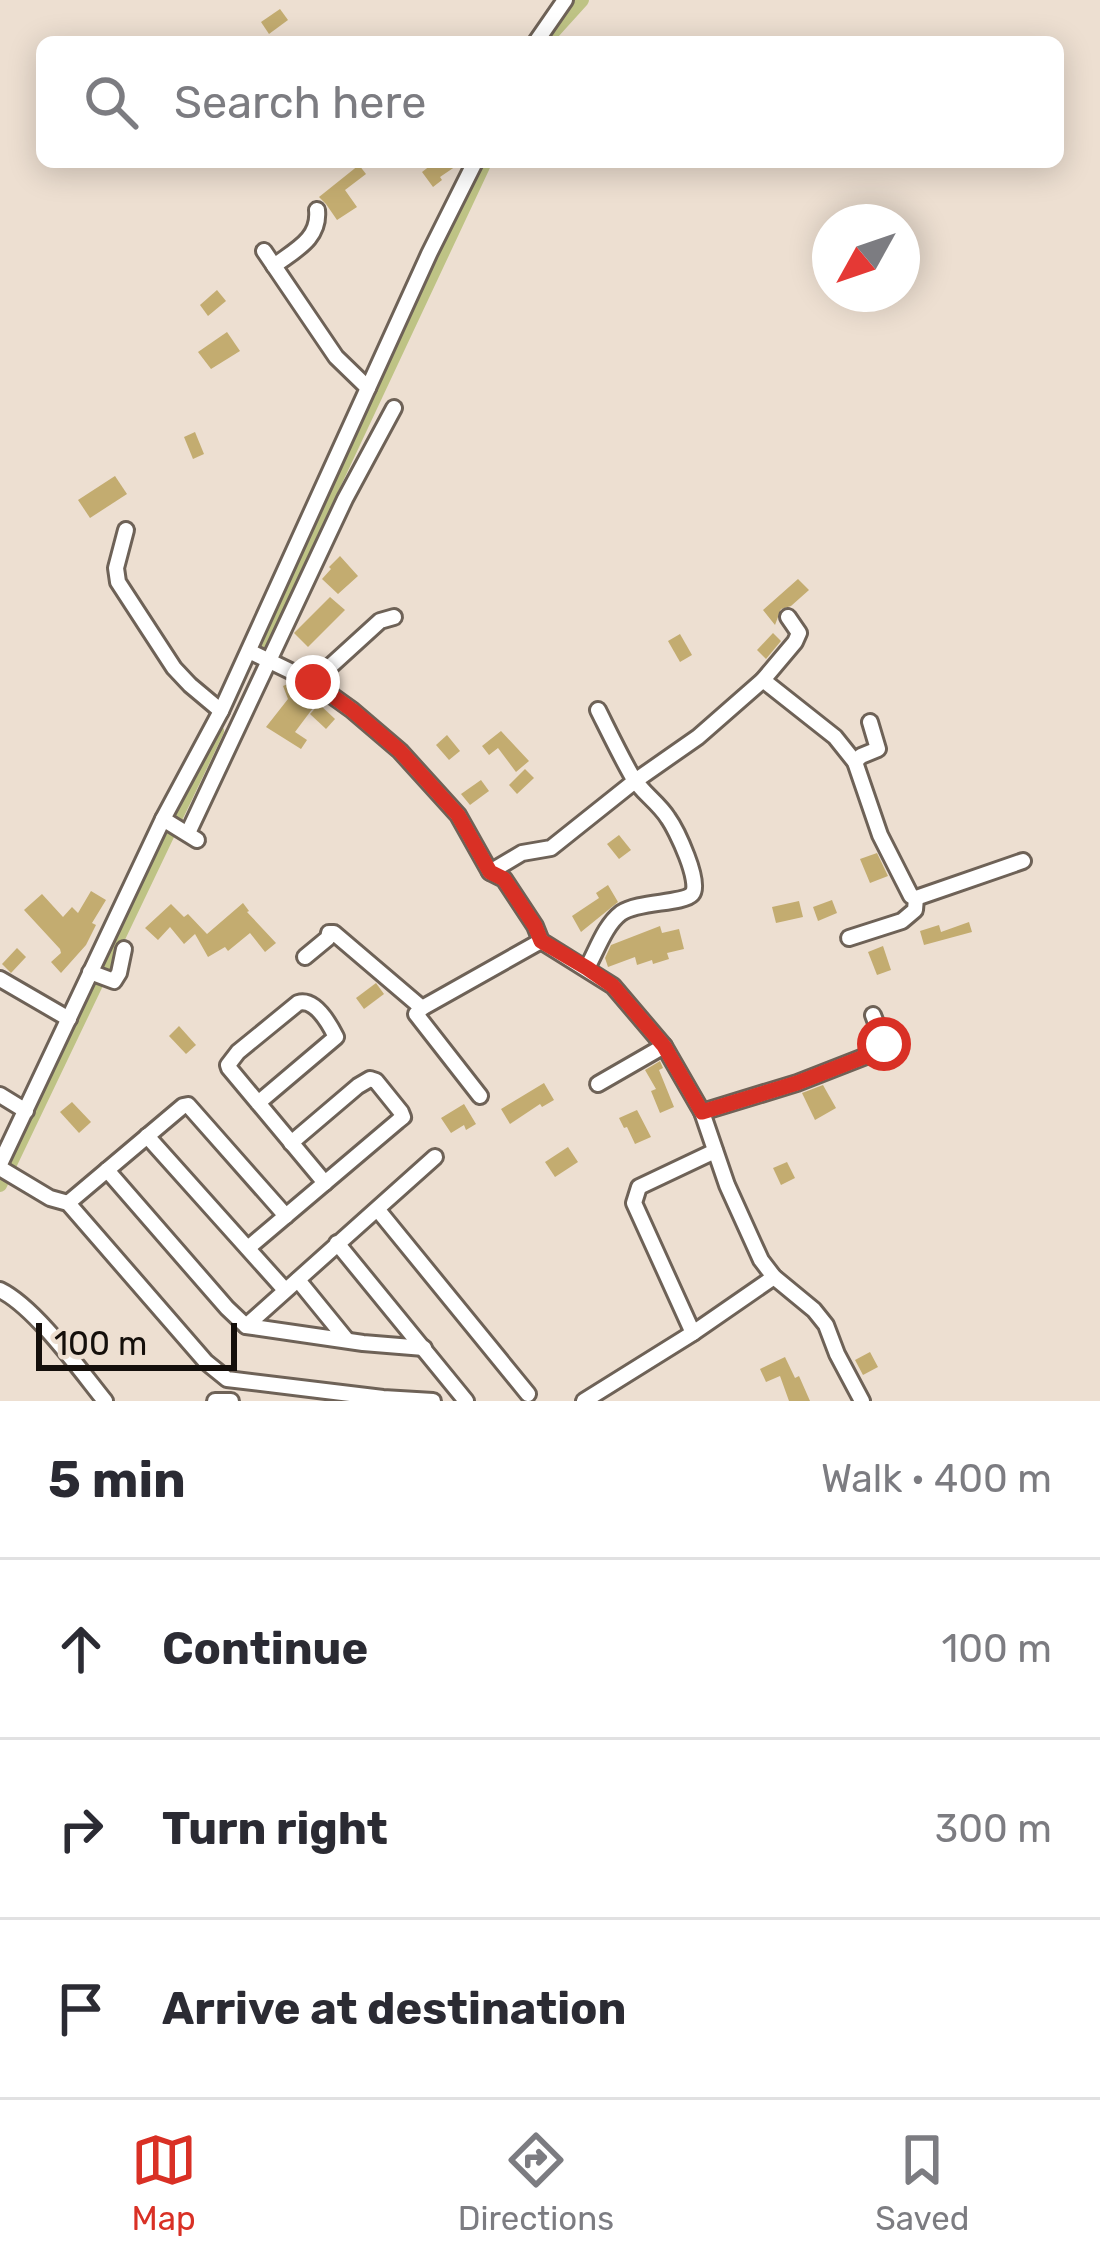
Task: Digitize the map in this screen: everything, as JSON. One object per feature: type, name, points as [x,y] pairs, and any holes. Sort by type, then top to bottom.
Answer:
[{"type":"street","points":[[540,36],[565,0]]},
{"type":"street","points":[[181,829],[220,739],[221,711],[472,168]]},
{"type":"street","points":[[274,266],[310,239],[317,210]]},
{"type":"street","points":[[264,251],[336,357],[368,388]]},
{"type":"street","points":[[394,408],[268,661],[220,739],[181,829],[69,1019],[26,1111],[5,1171],[50,1198],[68,1203],[206,1362],[227,1379],[433,1401]]},
{"type":"street","points":[[126,530],[116,568],[118,582],[174,668],[221,711]]},
{"type":"street","points":[[282,582],[301,591]]},
{"type":"street","points":[[313,682],[380,621],[394,617]]},
{"type":"street","points":[[490,872],[522,853],[550,848],[698,737],[763,680],[798,638],[788,617]]},
{"type":"street","points":[[250,652],[313,682],[400,751],[458,815],[490,872],[504,879],[541,941],[613,986],[664,1046],[702,1112],[761,1260],[826,1325],[862,1401]]},
{"type":"street","points":[[763,680],[835,736],[855,762],[880,835],[908,892],[916,898]]},
{"type":"street","points":[[587,968],[621,913],[688,897],[696,884],[668,818],[634,781],[598,710]]},
{"type":"street","points":[[855,762],[878,749],[870,722]]},
{"type":"street","points":[[916,898],[1023,861]]},
{"type":"street","points":[[849,938],[902,921],[915,910],[916,898]]},
{"type":"street","points":[[305,957],[334,933],[422,1008]]},
{"type":"street","points":[[479,1096],[416,1015],[541,941]]},
{"type":"street","points":[[93,973],[117,979],[124,949]]},
{"type":"street","points":[[0,979],[69,1019]]},
{"type":"street","points":[[258,1103],[336,1037],[308,1002],[298,1003],[230,1060],[229,1068],[325,1184]]},
{"type":"street","points":[[702,1112],[782,1089],[879,1051],[884,1044],[873,1015]]},
{"type":"street","points":[[598,1084],[664,1046]]},
{"type":"street","points":[[248,1248],[403,1117],[370,1079],[291,1142]]},
{"type":"street","points":[[0,1094],[26,1111]]},
{"type":"street","points":[[68,1203],[183,1106],[194,1107],[286,1216]]},
{"type":"street","points":[[147,1136],[248,1248],[346,1340]]},
{"type":"street","points":[[693,1333],[634,1203],[639,1187],[716,1151]]},
{"type":"street","points":[[247,1325],[435,1157]]},
{"type":"street","points":[[107,1169],[247,1325],[424,1348]]},
{"type":"street","points":[[378,1210],[528,1394]]},
{"type":"street","points":[[337,1243],[466,1401]]},
{"type":"street","points":[[584,1401],[774,1277]]},
{"type":"street","points":[[0,1290],[10,1294],[53,1337],[106,1401]]},
{"type":"street","points":[[215,1401],[231,1401]]},
{"type":"building","points":[[280,9],[288,20],[269,34],[261,22]]},
{"type":"building","points":[[355,168],[366,174],[345,190],[357,207],[337,220],[319,197]]},
{"type":"building","points":[[427,168],[453,168],[433,187],[422,172]]},
{"type":"building","points":[[217,290],[226,301],[208,316],[200,305]]},
{"type":"building","points":[[227,332],[240,351],[211,369],[198,352]]},
{"type":"building","points":[[195,432],[204,454],[193,459],[184,437]]},
{"type":"building","points":[[115,476],[127,494],[90,518],[78,500]]},
{"type":"building","points":[[340,556],[358,576],[338,594],[322,579]]},
{"type":"building","points":[[798,579],[809,590],[781,609],[775,625],[763,610]]},
{"type":"building","points":[[330,597],[345,610],[308,647],[294,633]]},
{"type":"building","points":[[773,633],[781,641],[766,659],[757,650]]},
{"type":"building","points":[[680,634],[692,655],[680,662],[668,641]]},
{"type":"building","points":[[290,683],[307,692],[313,708],[295,732],[307,740],[301,749],[266,727],[288,699],[283,686]]},
{"type":"building","points":[[319,704],[335,719],[326,729],[310,714]]},
{"type":"building","points":[[501,731],[529,761],[516,772],[498,748],[489,755],[482,746]]},
{"type":"building","points":[[447,735],[460,751],[449,760],[436,745]]},
{"type":"building","points":[[525,769],[534,778],[517,794],[509,785]]},
{"type":"building","points":[[481,780],[489,791],[470,805],[461,794]]},
{"type":"building","points":[[619,835],[631,850],[619,859],[607,844]]},
{"type":"building","points":[[877,853],[888,876],[870,883],[860,859]]},
{"type":"building","points":[[608,885],[618,902],[581,932],[572,916],[599,898],[596,893]]},
{"type":"building","points":[[91,891],[106,900],[86,945],[61,973],[51,962],[60,949],[24,910],[42,894],[63,917],[72,907],[78,913]]},
{"type":"building","points":[[832,900],[837,913],[818,921],[813,907]]},
{"type":"building","points":[[799,901],[803,917],[776,923],[772,907]]},
{"type":"building","points":[[243,903],[276,943],[265,952],[250,933],[228,951],[225,947],[208,957],[195,934],[184,944],[170,927],[158,940],[145,928],[171,904],[207,934]]},
{"type":"building","points":[[969,922],[972,932],[924,945],[920,931],[939,925],[941,932]]},
{"type":"building","points":[[660,926],[662,933],[679,929],[684,949],[667,953],[669,959],[653,964],[652,960],[637,965],[635,957],[608,967],[605,958],[611,945]]},
{"type":"building","points":[[883,946],[891,970],[877,975],[868,952]]},
{"type":"building","points":[[17,948],[26,957],[11,973],[2,964]]},
{"type":"building","points":[[376,983],[384,994],[364,1009],[356,998]]},
{"type":"building","points":[[179,1026],[196,1045],[186,1054],[169,1036]]},
{"type":"building","points":[[660,1061],[674,1107],[660,1113],[651,1091],[656,1089],[645,1070]]},
{"type":"building","points":[[544,1083],[554,1100],[510,1124],[501,1109]]},
{"type":"building","points":[[823,1085],[836,1108],[815,1120],[802,1093]]},
{"type":"building","points":[[72,1102],[91,1122],[79,1133],[60,1112]]},
{"type":"building","points":[[464,1104],[476,1124],[451,1133],[441,1118]]},
{"type":"building","points":[[637,1110],[651,1137],[635,1144],[619,1118]]},
{"type":"building","points":[[568,1147],[578,1162],[555,1177],[545,1162]]},
{"type":"building","points":[[787,1162],[795,1178],[781,1185],[773,1168]]},
{"type":"building","points":[[870,1352],[878,1367],[863,1375],[855,1360]]},
{"type":"building","points":[[785,1357],[810,1401],[789,1401],[780,1376],[766,1382],[760,1369]]},
{"type":"waterway","points":[[549,36],[582,0]]},
{"type":"waterway","points":[[258,646],[482,168]]},
{"type":"waterway","points":[[0,1185],[217,731]]},
{"type":"route","points":[[313,682],[400,751],[458,815],[490,872],[504,879],[541,941],[613,986],[664,1046],[702,1112],[797,1083],[879,1051],[884,1044]]}]
